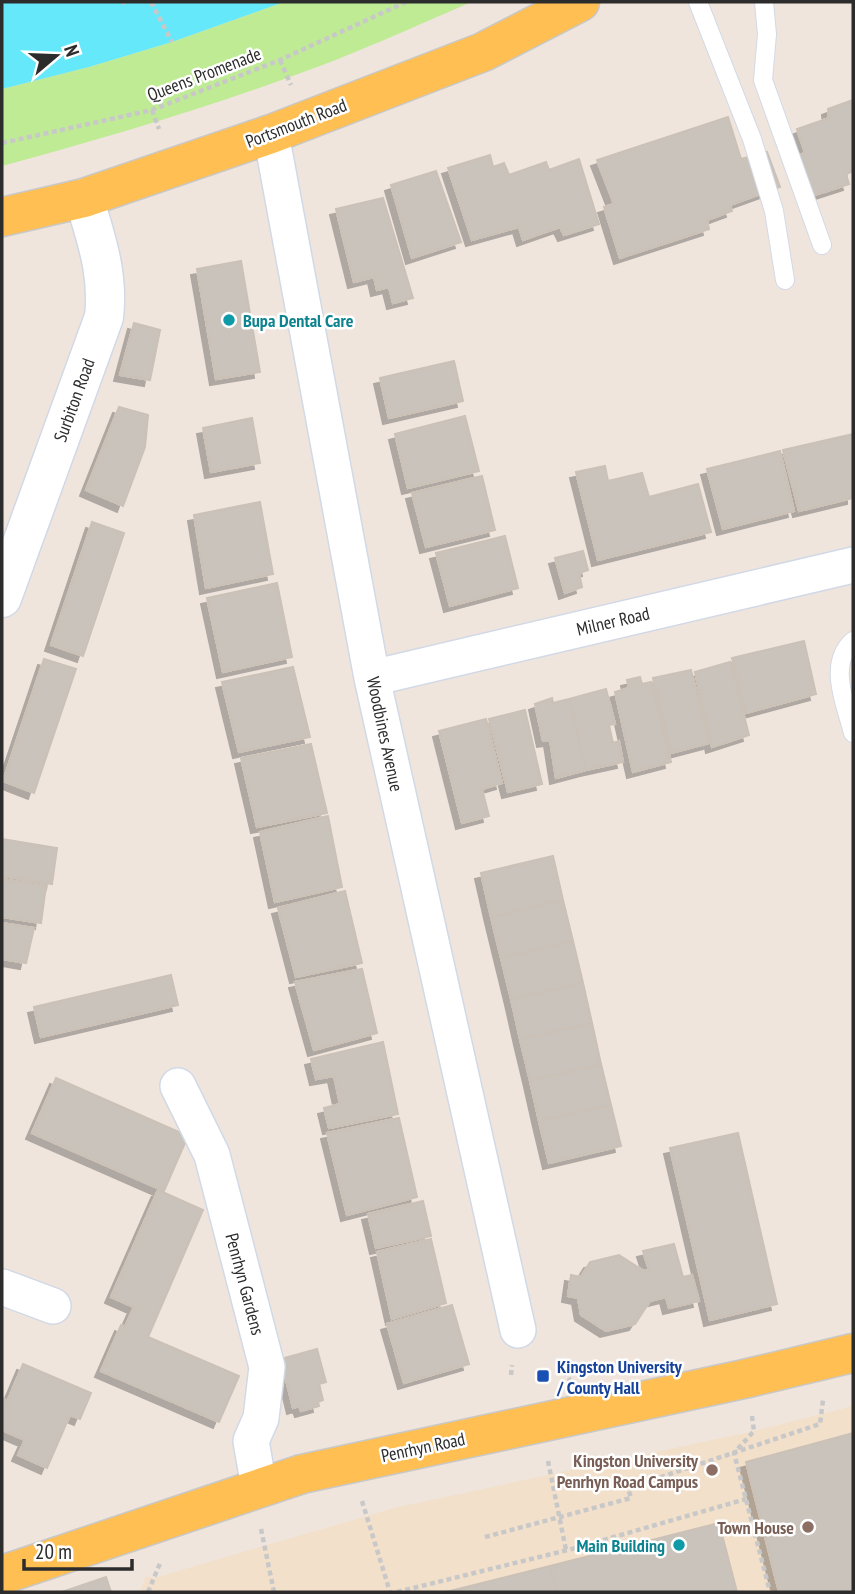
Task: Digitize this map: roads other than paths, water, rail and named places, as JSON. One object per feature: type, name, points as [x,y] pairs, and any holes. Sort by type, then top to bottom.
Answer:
[{"type":"main road","name":"Portsmouth Road","points":[[2,217],[84,198],[271,134],[483,52],[580,2]]},
{"type":"main road","name":"Surbiton Road","points":[[2,598],[104,317],[106,277],[84,198]]},
{"type":"main road","name":"Penrhyn Road","points":[[2,1575],[302,1474],[853,1353]]},
{"type":"street","name":"Woodbines Avenue","points":[[271,134],[372,678],[518,1330]]},
{"type":"street","name":"Milner Road","points":[[372,678],[853,565]]},
{"type":"street","name":"Penrhyn Gardens","points":[[178,1086],[212,1155],[267,1367],[261,1418],[251,1441],[259,1488]]},
{"type":"street","points":[[2,1287],[53,1306]]},
{"type":"lane","points":[[698,2],[752,139],[774,211],[785,280]]},
{"type":"lane","points":[[764,2],[766,34],[763,80],[822,245]]},
{"type":"lane","points":[[853,641],[841,658],[838,671],[853,733]]},
{"type":"water","points":[[2,2],[284,2],[172,42],[2,89]]},
{"type":"place","name":"Bupa Dental Care","points":[[229,320]]},
{"type":"place","name":"Kingston University / County Hall","points":[[543,1376]]},
{"type":"place","name":"Kingston University Penrhyn Road Campus","points":[[712,1470]]},
{"type":"place","name":"Town House","points":[[808,1527]]},
{"type":"place","name":"Main Building","points":[[679,1545]]}]
